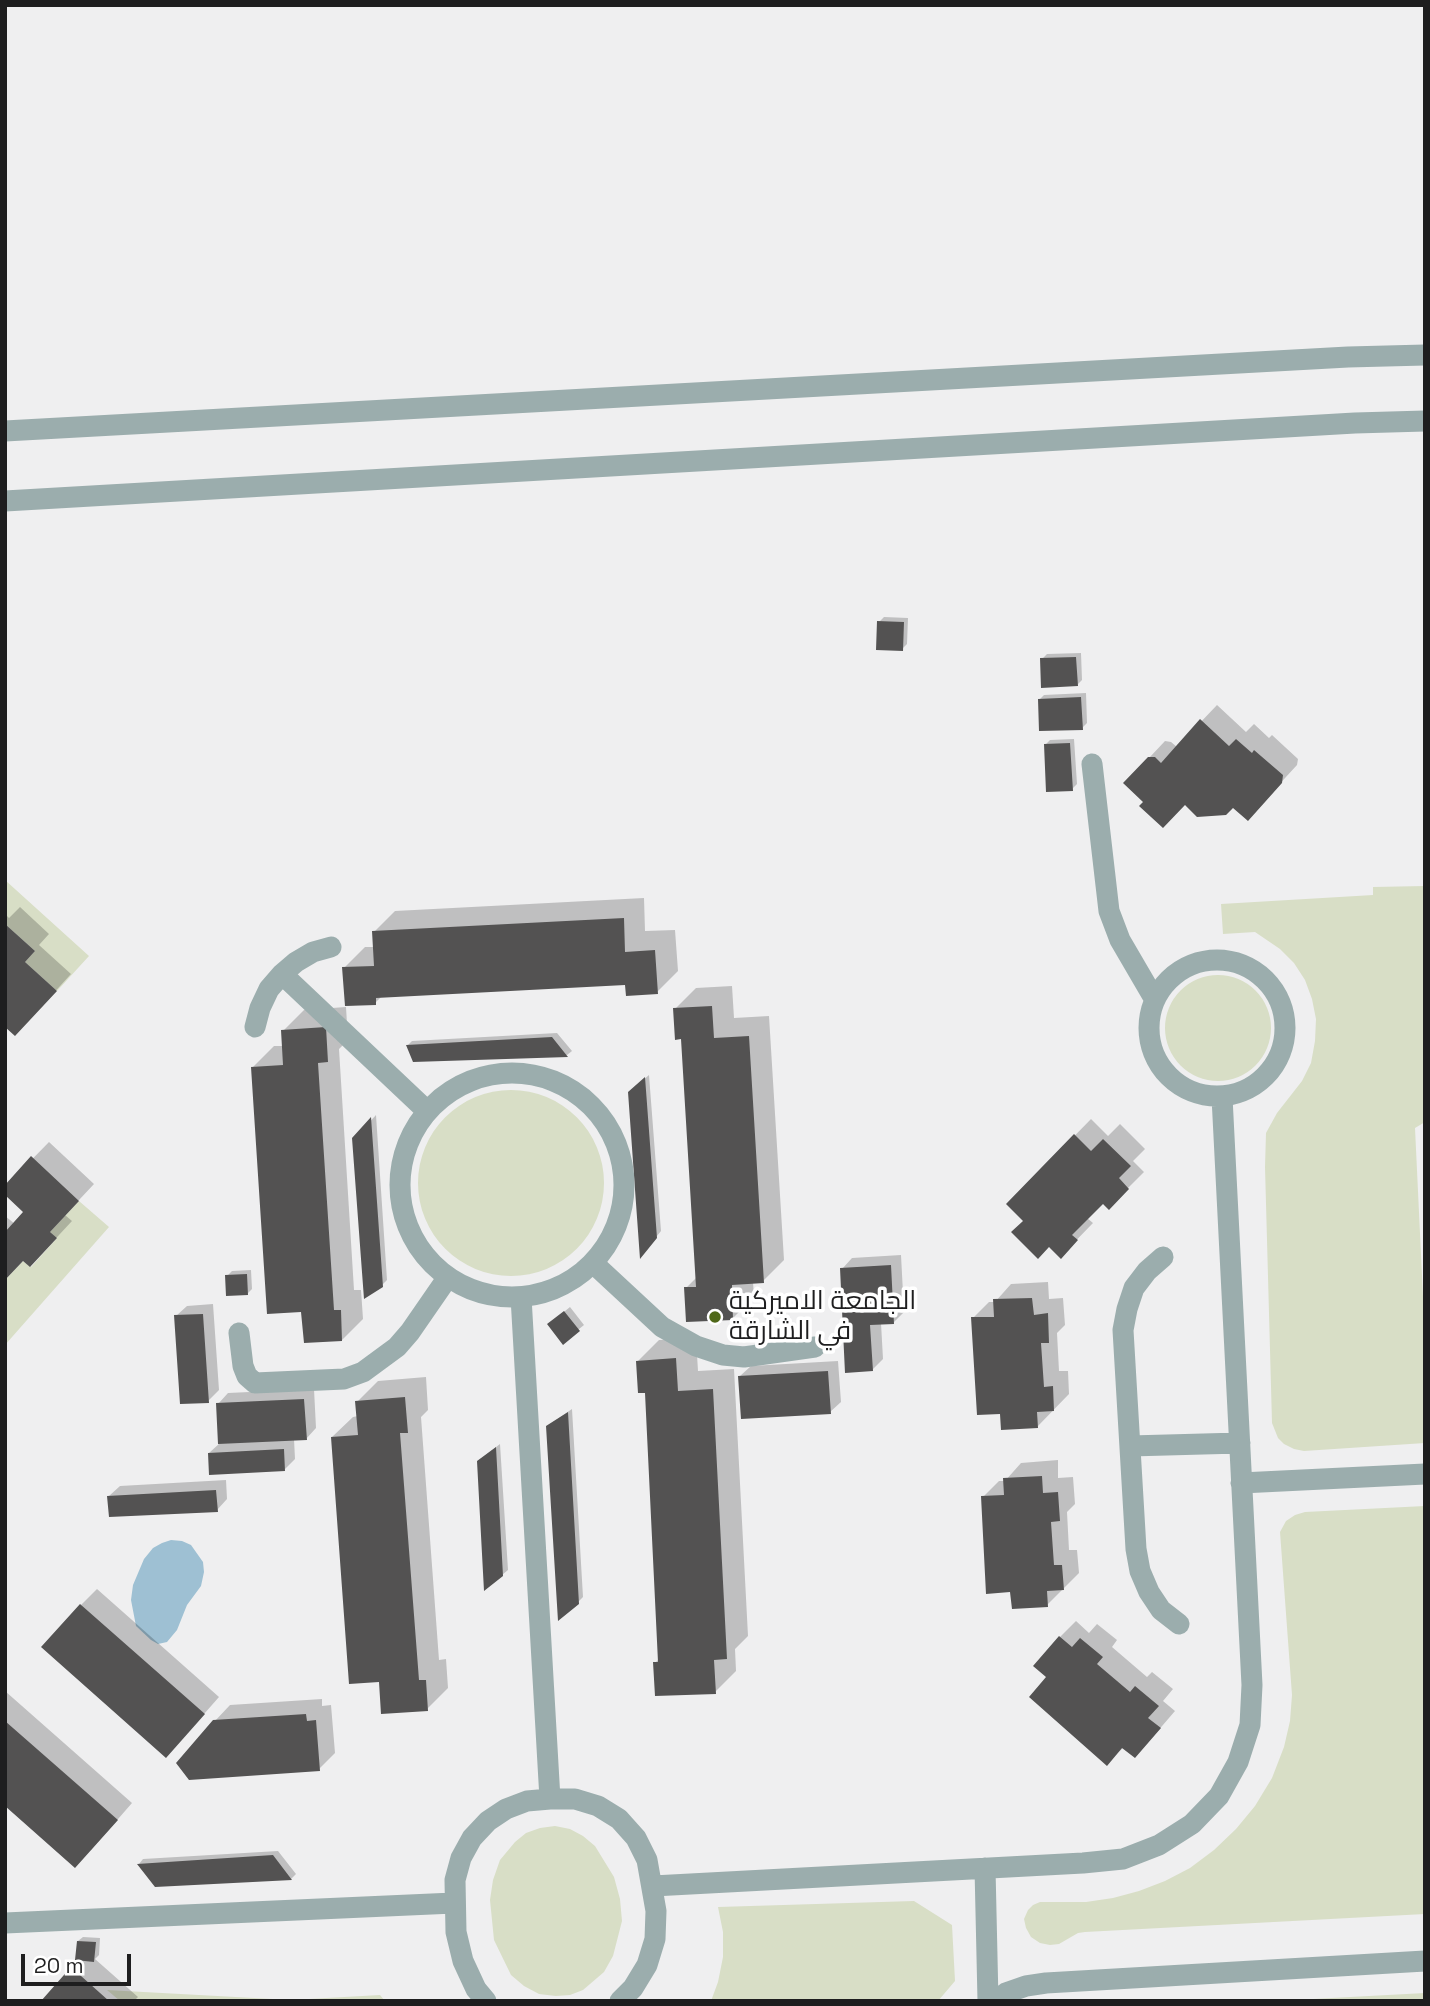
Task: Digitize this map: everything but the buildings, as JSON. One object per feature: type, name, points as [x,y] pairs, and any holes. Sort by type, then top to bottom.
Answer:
[{"type":"street","points":[[5,432],[1425,355]]},
{"type":"street","points":[[5,501],[1425,421]]},
{"type":"street","points":[[1092,764],[1109,911],[1119,940],[1155,1000]]},
{"type":"street","points":[[255,1027],[260,1007],[282,974],[296,961],[331,947]]},
{"type":"street","points":[[1214,960],[1237,963],[1259,974],[1275,991],[1284,1013],[1285,1036],[1279,1059],[1264,1078],[1245,1091],[1222,1097],[1202,1095],[1183,1087],[1167,1075],[1156,1058],[1150,1039],[1149,1019],[1155,1000],[1165,984],[1179,971],[1196,963],[1214,960]]},
{"type":"street","points":[[282,974],[427,1111]]},
{"type":"street","points":[[516,1073],[548,1079],[578,1094],[601,1116],[617,1144],[624,1175],[622,1207],[612,1237],[593,1263],[578,1277],[561,1287],[521,1297],[482,1293],[464,1287],[425,1255],[409,1228],[401,1198],[402,1167],[410,1137],[427,1111],[463,1085],[483,1077],[516,1073]]},
{"type":"street","points":[[653,1886],[1123,1859],[1159,1845],[1192,1824],[1219,1796],[1238,1762],[1250,1725],[1252,1685],[1222,1097]]},
{"type":"street","points":[[1163,1256],[1134,1288],[1123,1330],[1136,1549],[1140,1572],[1161,1610],[1179,1624]]},
{"type":"street","points":[[593,1263],[662,1327],[696,1346],[723,1355],[744,1357],[814,1346]]},
{"type":"street","points":[[239,1333],[243,1366],[247,1376],[255,1382],[265,1384],[344,1379],[372,1366],[397,1348],[448,1276]]},
{"type":"street","points":[[521,1297],[550,1799]]},
{"type":"street","points":[[1130,1446],[1240,1443]]},
{"type":"street","points":[[1241,1483],[1425,1474]]},
{"type":"street","points":[[477,1997],[463,1961],[456,1932],[455,1880],[461,1858],[472,1838],[488,1821],[506,1809],[527,1801],[575,1799],[598,1806],[620,1819],[636,1838],[647,1860],[653,1886],[655,1939],[647,1965],[633,1988],[620,2001]]},
{"type":"street","points":[[985,1868],[988,2001]]},
{"type":"street","points":[[5,1923],[454,1903]]},
{"type":"street","points":[[995,2001],[1006,1993],[1046,1983],[1425,1961]]},
{"type":"green space","points":[[5,880],[89,956],[57,991],[25,962],[35,951],[5,924]]},
{"type":"green space","points":[[1425,886],[1425,1122],[1415,1128],[1425,1339],[1425,1443],[1304,1451],[1294,1449],[1278,1438],[1272,1423],[1266,1133],[1277,1113],[1302,1081],[1311,1063],[1316,1019],[1305,980],[1294,963],[1280,949],[1255,932],[1223,934],[1221,904],[1373,895],[1373,887]]},
{"type":"green space","points":[[1218,975],[1238,979],[1255,991],[1267,1008],[1271,1028],[1267,1048],[1255,1065],[1238,1077],[1218,1081],[1198,1077],[1181,1065],[1169,1048],[1165,1028],[1169,1008],[1181,991],[1198,979]]},
{"type":"green space","points":[[511,1090],[546,1098],[562,1106],[576,1118],[588,1132],[596,1148],[604,1183],[596,1218],[588,1234],[576,1248],[562,1260],[546,1268],[511,1276],[476,1268],[460,1260],[446,1248],[434,1234],[426,1218],[418,1183],[426,1148],[434,1132],[446,1118],[460,1106],[476,1098]]},
{"type":"green space","points":[[79,1201],[109,1227],[5,1345],[5,1280],[23,1261],[31,1267],[57,1238],[50,1232]]},
{"type":"green space","points":[[1425,1506],[1425,1914],[1085,1932],[1059,1944],[1050,1945],[1031,1937],[1024,1919],[1033,1905],[1040,1902],[1086,1902],[1113,1898],[1165,1881],[1190,1868],[1214,1850],[1255,1806],[1272,1778],[1284,1747],[1290,1721],[1292,1695],[1280,1532],[1286,1521],[1305,1512]]},
{"type":"green space","points":[[555,1826],[570,1829],[595,1846],[614,1877],[622,1921],[613,1956],[604,1972],[583,1990],[556,1996],[539,1994],[511,1975],[494,1940],[490,1900],[500,1860],[515,1842],[526,1833]]},
{"type":"green space","points":[[914,1901],[952,1925],[955,1981],[938,2001],[711,2001],[723,1957],[723,1932],[718,1907]]},
{"type":"green space","points":[[107,1990],[291,2000],[380,1995],[385,2001],[120,2001]]},
{"type":"green space","points":[[1425,1993],[1425,2001],[1311,2001],[1313,1999]]},
{"type":"water","points":[[171,1540],[191,1545],[203,1562],[204,1572],[201,1586],[187,1605],[177,1630],[167,1642],[158,1644],[136,1626],[131,1600],[133,1585],[144,1559],[153,1548]]},
{"type":"place","name":"الجامعة الاميركية في الشارقة","points":[[715,1317]]}]
